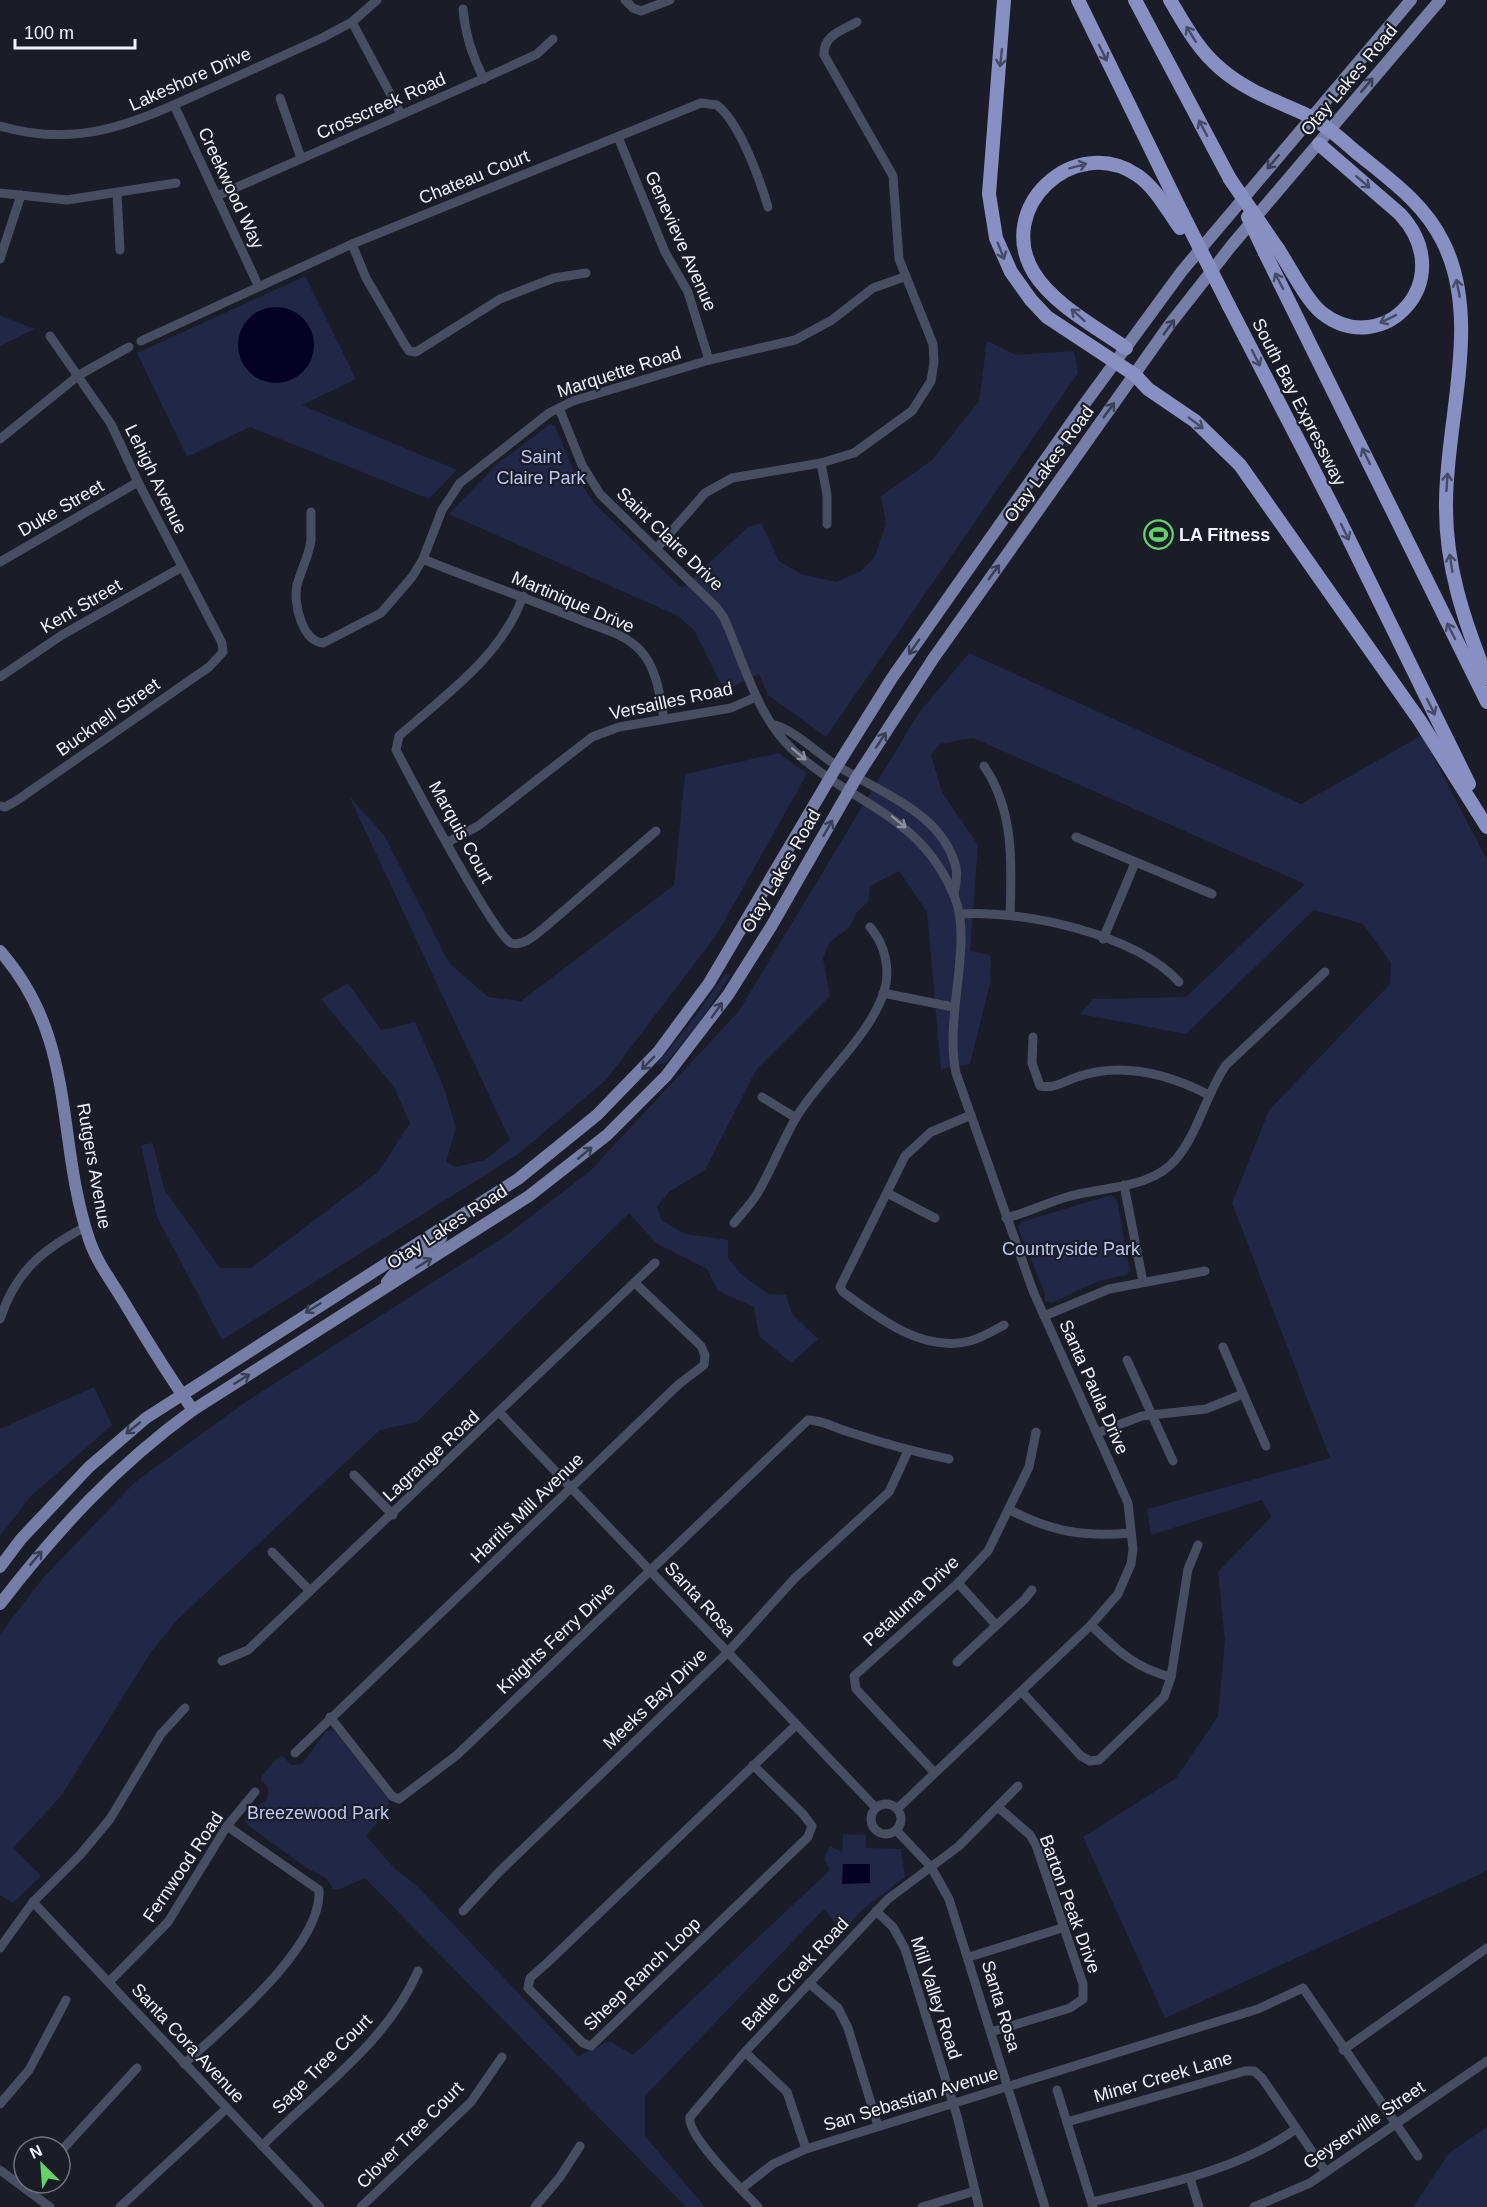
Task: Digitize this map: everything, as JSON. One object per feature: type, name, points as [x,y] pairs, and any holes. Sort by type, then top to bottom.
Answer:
[{"type":"highway","points":[[1004,0],[989,184],[996,237],[1011,272],[1031,300],[1047,317],[1135,375],[1148,389],[1207,431],[1250,477],[1420,721],[1487,827]]},
{"type":"highway","name":"South Bay Expressway","points":[[1078,0],[1182,213],[1352,546],[1487,821]]},
{"type":"highway","points":[[1135,0],[1271,251],[1317,309],[1343,324],[1366,326],[1388,321],[1406,308],[1419,289],[1423,260],[1420,245],[1411,227],[1400,214],[1319,144]]},
{"type":"highway","points":[[1170,0],[1200,48],[1223,71],[1250,89],[1311,118],[1330,130],[1417,203],[1439,234],[1453,265],[1460,300],[1461,324],[1446,486],[1447,539],[1458,599],[1487,678]]},
{"type":"highway","points":[[1126,348],[1084,321],[1043,284],[1034,272],[1025,251],[1024,236],[1030,206],[1042,187],[1061,172],[1083,164],[1107,164],[1129,171],[1148,184],[1222,293]]},
{"type":"highway","name":"South Bay Expressway","points":[[1271,251],[1487,702]]},
{"type":"main road","name":"Otay Lakes Road","points":[[0,1567],[21,1539],[89,1467],[146,1418],[180,1393],[443,1226],[548,1156],[597,1114],[658,1052],[709,983],[833,771],[892,678],[1115,363],[1182,271],[1411,0]]},
{"type":"main road","name":"Otay Lakes Road","points":[[0,1604],[34,1559],[94,1492],[160,1434],[193,1410],[376,1294],[560,1173],[607,1135],[666,1076],[728,995],[858,775],[969,606],[1135,375],[1233,245],[1440,0]]},
{"type":"main road","name":"Rutgers Avenue","points":[[0,951],[26,984],[46,1029],[66,1110],[76,1188],[85,1227],[105,1272],[180,1393],[193,1410]]},
{"type":"main road","points":[[376,1294],[403,1263],[441,1238],[443,1226]]},
{"type":"street","name":"Lakeshore Drive","points":[[0,126],[43,135],[87,134],[129,124],[352,22],[377,0]]},
{"type":"street","points":[[625,0],[640,11],[670,0]]},
{"type":"street","points":[[463,9],[464,26],[473,57],[484,78]]},
{"type":"street","points":[[352,22],[401,114]]},
{"type":"street","points":[[657,548],[705,493],[715,486],[732,478],[821,463],[863,448],[912,411],[929,386],[934,362],[933,344],[921,312],[904,278],[899,260],[891,169],[824,55],[825,44],[831,36],[857,22]]},
{"type":"street","name":"Crosscreek Road","points":[[217,196],[537,54],[553,39]]},
{"type":"street","points":[[280,98],[302,158]]},
{"type":"street","name":"Chateau Court","points":[[141,341],[258,285],[352,244],[702,103],[717,105],[728,119],[750,156],[768,207]]},
{"type":"street","name":"Creekwood Way","points":[[174,105],[258,285]]},
{"type":"street","name":"Genevieve Avenue","points":[[618,136],[665,252],[688,292],[709,360]]},
{"type":"street","points":[[0,193],[67,200],[176,183]]},
{"type":"street","points":[[117,193],[120,250]]},
{"type":"street","points":[[0,260],[21,195]]},
{"type":"street","points":[[352,244],[366,278],[405,345],[409,351],[416,352],[500,299],[554,278],[586,273]]},
{"type":"street","name":"Marquette Road","points":[[311,512],[310,542],[297,588],[299,611],[306,633],[315,642],[325,643],[381,613],[412,577],[423,559],[442,510],[460,483],[559,408],[573,401],[709,360],[781,345],[804,336],[832,320],[873,288],[904,278]]},
{"type":"street","name":"Lehigh Avenue","points":[[50,336],[111,424],[138,482],[222,643]]},
{"type":"street","points":[[0,439],[79,375],[129,346]]},
{"type":"street","name":"Saint Claire Drive","points":[[559,408],[582,465],[600,494],[634,530],[657,548],[717,608],[724,618],[756,697],[782,739],[794,751],[833,771]]},
{"type":"street","points":[[821,463],[827,495],[827,524]]},
{"type":"street","name":"Duke Street","points":[[0,562],[138,482]]},
{"type":"street","name":"Martinique Drive","points":[[423,559],[620,635],[641,652],[657,683],[664,719]]},
{"type":"street","name":"Kent Street","points":[[0,677],[62,635],[182,567]]},
{"type":"street","name":"Marquis Court","points":[[523,596],[516,614],[494,646],[458,685],[397,739],[396,750],[463,872],[500,930],[510,942],[517,943],[526,941],[543,928],[656,831]]},
{"type":"street","name":"Bucknell Street","points":[[0,806],[4,807],[16,801],[209,667],[220,658],[222,643]]},
{"type":"street","name":"Versailles Road","points":[[448,842],[478,826],[592,737],[620,727],[731,708],[756,697]]},
{"type":"street","name":"Saint Claire Drive","points":[[775,725],[789,730],[833,771]]},
{"type":"street","points":[[984,766],[998,786],[1009,829],[1013,860],[1010,915]]},
{"type":"street","name":"Santa Paula Drive","points":[[833,771],[858,775],[905,804],[928,824],[946,844],[956,869],[954,896]]},
{"type":"street","name":"Santa Paula Drive","points":[[833,771],[850,790],[908,830],[923,846],[954,896],[962,927],[953,1007],[952,1055],[1006,1218],[1044,1316],[1128,1503],[1131,1533],[1131,1564],[1118,1594],[1091,1625],[897,1809]]},
{"type":"street","points":[[1076,837],[1212,894]]},
{"type":"street","points":[[1103,939],[1135,863]]},
{"type":"street","points":[[960,914],[1010,915],[1069,926],[1138,953],[1169,971],[1179,982]]},
{"type":"street","points":[[734,1223],[756,1195],[796,1118],[865,1026],[884,993],[887,980],[885,958],[878,936],[870,927]]},
{"type":"street","points":[[1006,1218],[1067,1197],[1152,1177],[1170,1166],[1189,1140],[1209,1095],[1226,1065],[1325,972]]},
{"type":"street","points":[[884,993],[953,1007]]},
{"type":"street","points":[[1032,1037],[1032,1063],[1040,1086],[1052,1088],[1089,1074],[1114,1071],[1144,1072],[1167,1076],[1209,1095]]},
{"type":"street","points":[[762,1097],[796,1118]]},
{"type":"street","points":[[971,1115],[936,1129],[916,1143],[901,1162],[840,1287],[843,1292],[896,1327],[930,1342],[970,1341],[1004,1326]]},
{"type":"street","points":[[1124,1185],[1143,1282]]},
{"type":"street","points":[[887,1193],[935,1218]]},
{"type":"street","points":[[0,1319],[12,1290],[30,1264],[57,1241],[85,1227]]},
{"type":"street","name":"Lagrange Road","points":[[222,1661],[248,1650],[636,1284],[655,1263]]},
{"type":"street","points":[[1044,1316],[1109,1289],[1205,1271]]},
{"type":"street","name":"Harrils Mill Avenue","points":[[295,1752],[679,1384],[704,1365],[705,1355],[701,1346],[636,1284]]},
{"type":"street","points":[[1223,1347],[1266,1446]]},
{"type":"street","points":[[1127,1360],[1173,1461]]},
{"type":"street","points":[[1097,1433],[1129,1420],[1206,1409],[1243,1394]]},
{"type":"street","name":"Santa Rosa","points":[[500,1413],[876,1808]]},
{"type":"street","name":"Knights Ferry Drive","points":[[330,1717],[392,1796],[399,1799],[457,1755],[808,1420],[818,1420],[837,1429],[908,1451]]},
{"type":"street","name":"Petaluma Drive","points":[[934,1772],[856,1689],[854,1676],[958,1583],[988,1551],[1029,1467],[1036,1432]]},
{"type":"street","points":[[908,1451],[949,1459]]},
{"type":"street","name":"Meeks Bay Drive","points":[[463,1911],[499,1872],[727,1653],[795,1578],[889,1492],[908,1451]]},
{"type":"street","points":[[354,1475],[393,1515]]},
{"type":"street","points":[[1010,1510],[1043,1527],[1076,1534],[1131,1533]]},
{"type":"street","points":[[1022,1692],[1081,1756],[1090,1761],[1099,1760],[1164,1697],[1171,1677],[1188,1569],[1198,1545]]},
{"type":"street","points":[[272,1552],[310,1591]]},
{"type":"street","points":[[958,1583],[996,1625]]},
{"type":"street","points":[[957,1662],[1032,1590]]},
{"type":"street","points":[[1091,1625],[1124,1657],[1140,1666],[1171,1677]]},
{"type":"street","points":[[0,1948],[33,1902],[80,1855],[110,1819],[161,1734],[185,1708]]},
{"type":"street","name":"Sheep Ranch Loop","points":[[753,1765],[803,1814],[812,1826],[808,1837],[591,2046],[583,2043],[528,1988],[530,1978],[753,1765],[796,1725]]},
{"type":"street","name":"Battle Creek Road","points":[[758,2207],[702,2143],[690,2128],[689,2121],[745,2052],[876,1911],[902,1887],[959,1846],[1018,1786]]},
{"type":"street","name":"Fernwood Road","points":[[109,1982],[168,1922],[227,1826],[255,1792]]},
{"type":"street","points":[[884,1804],[897,1809],[901,1817],[896,1830],[883,1833],[875,1829],[872,1816],[876,1808],[884,1804]]},
{"type":"street","name":"Barton Peak Drive","points":[[991,2032],[1070,2008],[1083,1999],[1083,1984],[1035,1845],[1030,1835],[998,1807]]},
{"type":"street","points":[[184,2064],[270,1984],[291,1956],[320,1906],[319,1890],[227,1826]]},
{"type":"street","name":"Santa Rosa","points":[[896,1830],[932,1867],[949,1899],[969,1957],[1045,2207]]},
{"type":"street","name":"Santa Cora Avenue","points":[[33,1902],[320,2207]]},
{"type":"street","name":"Mill Valley Road","points":[[876,1911],[893,1927],[905,1949],[953,2103],[979,2207]]},
{"type":"street","points":[[969,1957],[1062,1928]]},
{"type":"street","points":[[1418,2156],[1343,2050],[1487,1948]]},
{"type":"street","name":"Sage Tree Court","points":[[262,2146],[376,2038],[398,2010],[418,1971]]},
{"type":"street","points":[[810,1983],[838,2008],[843,2018],[878,2126]]},
{"type":"street","name":"San Sebastian Avenue","points":[[741,2189],[773,2164],[806,2149],[1258,2009],[1303,1988],[1343,2050]]},
{"type":"street","points":[[0,2104],[29,2070],[66,2000]]},
{"type":"street","points":[[745,2052],[787,2092],[806,2149]]},
{"type":"street","name":"Clover Tree Court","points":[[361,2207],[471,2102],[502,2057]]},
{"type":"street","name":"Geyserville Street","points":[[1256,2207],[1310,2183],[1487,2061]]},
{"type":"street","points":[[72,2139],[137,2068]]},
{"type":"street","name":"Miner Creek Lane","points":[[1067,2122],[1245,2071],[1254,2071],[1262,2078],[1326,2172]]},
{"type":"street","points":[[1057,2090],[1093,2205],[1190,2178],[1269,2148],[1296,2129]]},
{"type":"street","points":[[120,2207],[226,2109]]},
{"type":"street","points":[[535,2207],[560,2177],[580,2146]]},
{"type":"street","points":[[1190,2178],[1199,2207]]},
{"type":"street","points":[[922,2207],[975,2191]]},
{"type":"street","points":[[38,2195],[50,2207]]},
{"type":"green space","points":[[305,276],[356,379],[302,405],[457,470],[429,499],[250,427],[187,457],[137,353]]},
{"type":"green space","points":[[1,316],[35,329],[0,346]]},
{"type":"green space","name":"Saint Claire Park","points":[[987,341],[1016,355],[1074,351],[1078,373],[826,737],[768,695],[759,674],[724,691],[694,630],[678,616],[449,514],[497,464],[550,424],[555,426],[575,474],[594,503],[682,588],[748,527],[761,523],[779,561],[801,574],[836,582],[861,571],[874,558],[886,524],[881,496],[932,460],[979,401]]},
{"type":"green space","points":[[969,653],[1301,804],[1422,735],[1487,860],[1487,1871],[1165,2018],[1083,1837],[1176,1778],[1218,1716],[1225,1640],[1218,1572],[1271,1517],[1262,1500],[1151,1535],[1147,1509],[1330,1458],[1232,1203],[1269,1110],[1390,984],[1391,963],[1363,924],[1314,910],[1186,1034],[1080,1014],[1093,999],[1186,997],[1305,884],[973,738],[940,744],[931,755],[942,792],[978,845],[970,951],[991,955],[990,984],[970,1064],[941,1069],[927,912],[899,871],[870,886],[868,902],[857,912],[849,928],[830,942],[823,958],[830,996],[756,1070],[705,1170],[669,1192],[657,1207],[662,1221],[686,1234],[728,1240],[728,1258],[741,1274],[768,1294],[786,1295],[792,1314],[818,1339],[791,1363],[759,1336],[754,1307],[718,1291],[707,1269],[656,1243],[629,1213],[417,1422],[380,1430],[176,1621],[151,1652],[61,1796],[13,1848],[41,1876],[13,1903],[0,1895],[0,1634],[43,1578],[135,1482],[247,1401],[504,1237],[590,1171],[739,1011],[918,714]]},
{"type":"green space","points":[[779,753],[807,774],[717,934],[606,1080],[517,1155],[222,1340],[157,1217],[141,1145],[153,1143],[164,1189],[220,1268],[251,1268],[378,1172],[410,1123],[394,1087],[321,999],[348,983],[381,1030],[415,1022],[443,1085],[456,1128],[446,1162],[456,1167],[485,1160],[510,1140],[349,796],[384,835],[449,963],[488,997],[521,1001],[674,885],[685,774]]},
{"type":"green space","points":[[725,974],[731,974],[701,1020],[666,1063],[656,1065],[695,1017]]},
{"type":"green space","name":"Countryside Park","points":[[1111,1195],[1117,1200],[1130,1271],[1126,1275],[1098,1281],[1052,1303],[1045,1301],[1045,1294],[1018,1228],[1021,1222]]},
{"type":"green space","points":[[94,1387],[112,1425],[30,1497],[0,1536],[0,1429]]},
{"type":"green space","name":"Breezewood Park","points":[[334,1730],[389,1800],[387,1810],[366,1836],[395,1869],[416,1885],[578,2056],[610,2041],[633,2055],[830,1870],[824,1859],[830,1846],[842,1852],[843,1834],[866,1835],[866,1848],[901,1849],[905,1877],[862,1910],[843,1931],[824,1909],[645,2096],[645,2136],[705,2207],[686,2207],[365,1878],[340,1889],[333,1889],[326,1878],[305,1867],[246,1824],[245,1819],[268,1798],[268,1786],[261,1781],[261,1777],[276,1759],[282,1756],[292,1765],[302,1764],[326,1731]]},
{"type":"green space","points":[[1487,2127],[1487,2207],[1413,2207],[1449,2153]]},
{"type":"shaded area","points":[[276,307],[290,310],[303,318],[311,331],[314,345],[311,359],[303,372],[290,380],[276,383],[262,380],[249,372],[241,359],[238,345],[241,331],[249,318],[262,310]]},
{"type":"shaded area","points":[[843,1864],[870,1864],[870,1883],[842,1884]]},
{"type":"place","name":"LA Fitness","points":[[1158,535]]}]
